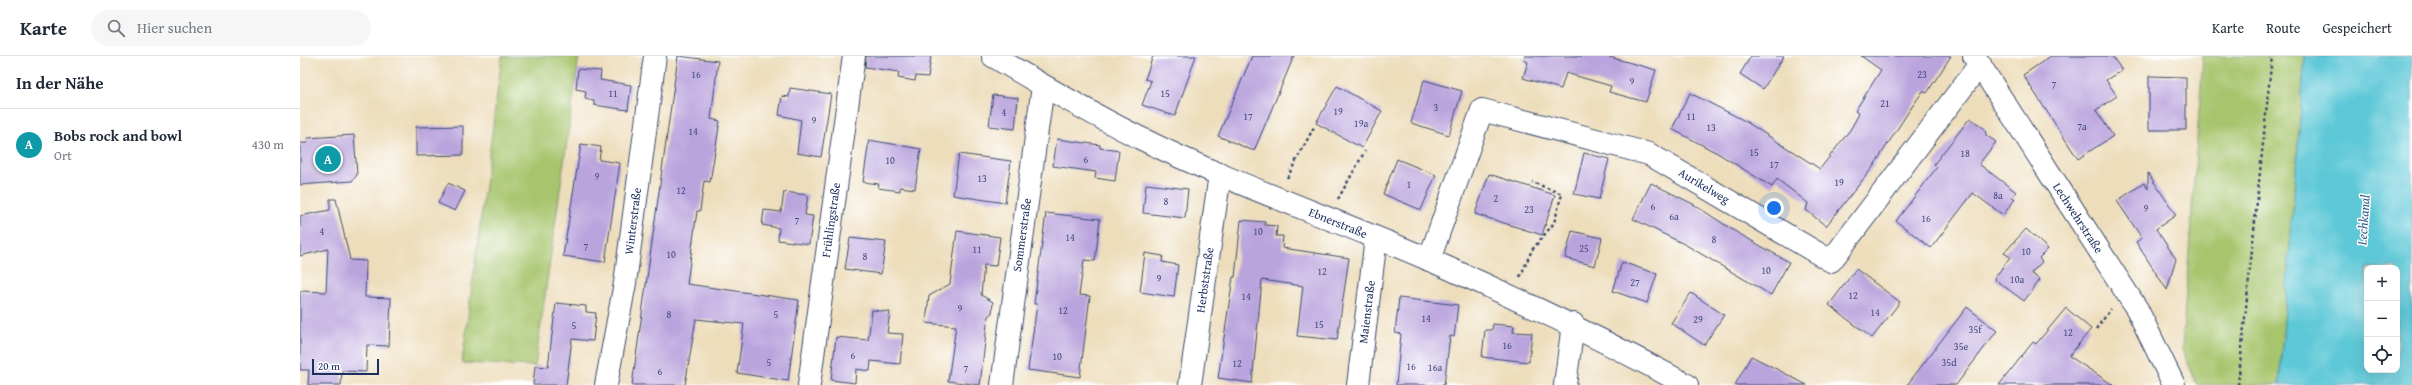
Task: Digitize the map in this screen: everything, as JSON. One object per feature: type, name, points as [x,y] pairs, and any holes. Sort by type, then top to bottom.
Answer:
[{"type":"street","name":"Winterstraße","points":[[606,385],[625,283],[655,56]]},
{"type":"street","name":"Frühlingstraße","points":[[809,385],[854,56]]},
{"type":"street","name":"Ebnerstraße","points":[[992,56],[1043,86],[1138,137],[1220,174],[1429,260],[1573,324],[1686,385]]},
{"type":"street","name":"Aurikelweg","points":[[1429,260],[1482,110],[1650,154],[1831,261],[1977,60]]},
{"type":"street","name":"Lechwehrstraße","points":[[1977,60],[2137,309],[2174,385]]},
{"type":"street","name":"Sommerstraße","points":[[1002,385],[1043,86]]},
{"type":"street","name":"Herbststraße","points":[[1190,385],[1220,174]]},
{"type":"street","name":"Maienstraße","points":[[1358,385],[1376,238]]},
{"type":"street","points":[[1565,385],[1573,324]]},
{"type":"path","points":[[2238,385],[2272,56]]},
{"type":"path","points":[[1276,197],[1314,127]]},
{"type":"path","points":[[1328,218],[1365,151]]},
{"type":"path","points":[[1512,297],[1532,250],[1554,223],[1562,194],[1532,182]]},
{"type":"green space","points":[[502,56],[579,56],[535,366],[462,363]]},
{"type":"green space","points":[[2203,56],[2305,56],[2279,385],[2197,385],[2182,349]]},
{"type":"water","name":"Lechkanal","points":[[2305,56],[2412,56],[2412,385],[2279,385]]},
{"type":"building","points":[[678,56],[718,61],[711,119],[720,121],[710,182],[704,181],[700,211],[697,211],[687,284],[799,300],[788,381],[737,373],[744,324],[696,319],[685,385],[632,385]]},
{"type":"building","points":[[866,56],[931,56],[928,77],[916,76],[915,81],[898,78],[899,72],[865,67]]},
{"type":"building","points":[[1153,56],[1196,56],[1175,116],[1142,105],[1151,81],[1145,79]]},
{"type":"building","points":[[1252,56],[1294,56],[1254,151],[1218,136]]},
{"type":"building","points":[[1525,56],[1606,56],[1656,70],[1646,102],[1609,92],[1611,86],[1566,73],[1561,89],[1523,78],[1528,62],[1524,61]]},
{"type":"building","points":[[1751,56],[1784,56],[1763,89],[1740,74]]},
{"type":"building","points":[[1861,56],[1951,56],[1927,93],[1923,91],[1873,167],[1826,226],[1806,210],[1808,203],[1777,179],[1772,187],[1719,154],[1672,129],[1690,93],[1745,121],[1820,169],[1850,130],[1859,114],[1855,111],[1881,70]]},
{"type":"building","points":[[2051,56],[2112,56],[2122,70],[2106,80],[2117,96],[2096,110],[2113,136],[2078,159],[2023,75]]},
{"type":"building","points":[[578,69],[601,71],[600,80],[631,85],[628,110],[594,105],[594,101],[585,99],[586,91],[576,89]]},
{"type":"building","points":[[2149,76],[2186,77],[2186,130],[2149,130]]},
{"type":"building","points":[[1424,80],[1462,91],[1449,135],[1411,123]]},
{"type":"building","points":[[1337,86],[1382,111],[1362,148],[1316,123]]},
{"type":"building","points":[[790,88],[831,94],[821,157],[797,153],[801,120],[779,115],[782,96],[789,97]]},
{"type":"building","points":[[993,95],[1018,98],[1015,129],[989,126]]},
{"type":"building","points":[[1970,118],[1985,129],[1986,135],[1996,142],[1979,164],[2016,192],[2012,197],[2015,199],[2003,215],[1973,193],[1931,248],[1896,221],[1937,167],[1934,164]]},
{"type":"building","points":[[463,126],[463,155],[416,156],[416,127]]},
{"type":"building","points":[[354,135],[357,175],[352,181],[300,185],[300,143],[308,143],[307,138]]},
{"type":"building","points":[[1057,139],[1100,145],[1100,148],[1119,151],[1115,181],[1095,178],[1096,172],[1053,166]]},
{"type":"building","points":[[869,140],[921,149],[915,189],[900,187],[900,191],[878,188],[879,184],[863,182]]},
{"type":"building","points":[[581,144],[601,147],[599,160],[620,163],[605,262],[563,256]]},
{"type":"building","points":[[1584,153],[1609,159],[1599,199],[1574,194]]},
{"type":"building","points":[[959,154],[1011,161],[1005,203],[953,195]]},
{"type":"building","points":[[1397,159],[1436,175],[1421,210],[1383,194]]},
{"type":"building","points":[[2148,173],[2176,215],[2156,229],[2176,259],[2167,290],[2136,242],[2142,238],[2117,201],[2144,183],[2148,189]]},
{"type":"building","points":[[1489,174],[1555,195],[1542,235],[1475,214]]},
{"type":"building","points":[[448,183],[465,191],[455,211],[438,203]]},
{"type":"building","points":[[1651,183],[1693,204],[1736,232],[1789,262],[1771,295],[1686,245],[1633,219]]},
{"type":"building","points":[[1146,184],[1188,189],[1185,218],[1143,213]]},
{"type":"building","points":[[784,192],[808,195],[805,215],[813,216],[809,244],[778,240],[779,228],[762,225],[764,210],[781,212]]},
{"type":"building","points":[[330,199],[336,199],[350,260],[366,261],[365,297],[391,298],[389,346],[367,345],[366,372],[342,371],[341,385],[308,385],[309,370],[300,370],[300,291],[326,292],[328,249],[300,256],[300,216],[330,210]]},
{"type":"building","points":[[1046,213],[1100,219],[1095,261],[1084,260],[1079,295],[1090,296],[1080,377],[1028,370],[1037,304],[1034,304]]},
{"type":"building","points":[[1241,220],[1265,222],[1265,225],[1277,226],[1276,236],[1283,236],[1282,248],[1349,258],[1337,340],[1297,336],[1303,286],[1262,280],[1252,383],[1218,378],[1233,277],[1235,277]]},
{"type":"building","points":[[2026,229],[2048,249],[2039,258],[2042,262],[2031,273],[2040,280],[2024,301],[1994,279],[2010,257],[2004,253]]},
{"type":"building","points":[[957,231],[1000,237],[996,266],[984,265],[981,295],[993,302],[992,313],[988,316],[980,385],[948,381],[956,326],[926,323],[929,296],[950,284]]},
{"type":"building","points":[[1572,231],[1602,238],[1595,266],[1565,258]]},
{"type":"building","points":[[850,238],[886,242],[881,274],[845,269]]},
{"type":"building","points":[[1145,253],[1163,256],[1162,262],[1178,265],[1174,297],[1140,292]]},
{"type":"building","points":[[1622,262],[1657,274],[1647,303],[1613,291]]},
{"type":"building","points":[[1856,269],[1900,302],[1872,338],[1829,305]]},
{"type":"building","points":[[1691,293],[1724,315],[1704,345],[1671,323]]},
{"type":"building","points":[[1399,298],[1458,305],[1454,337],[1450,336],[1444,385],[1396,385],[1401,334],[1395,333]]},
{"type":"building","points":[[556,303],[586,306],[586,312],[596,313],[593,341],[572,339],[566,385],[533,385],[535,366],[548,367]]},
{"type":"building","points":[[1967,307],[1997,331],[1956,385],[1907,385]]},
{"type":"building","points":[[2066,308],[2091,329],[2069,356],[2113,385],[1999,385],[2033,342],[2036,344]]},
{"type":"building","points":[[872,310],[890,312],[887,333],[903,334],[900,364],[871,361],[870,371],[856,369],[855,383],[831,380],[836,337],[868,340]]},
{"type":"building","points":[[1493,324],[1514,326],[1513,332],[1532,333],[1529,362],[1482,357],[1485,330],[1492,330]]},
{"type":"building","points":[[1751,356],[1761,361],[1807,385],[1735,385]]},
{"type":"place","name":"Bobs rock and bowl","points":[[328,159]]}]
